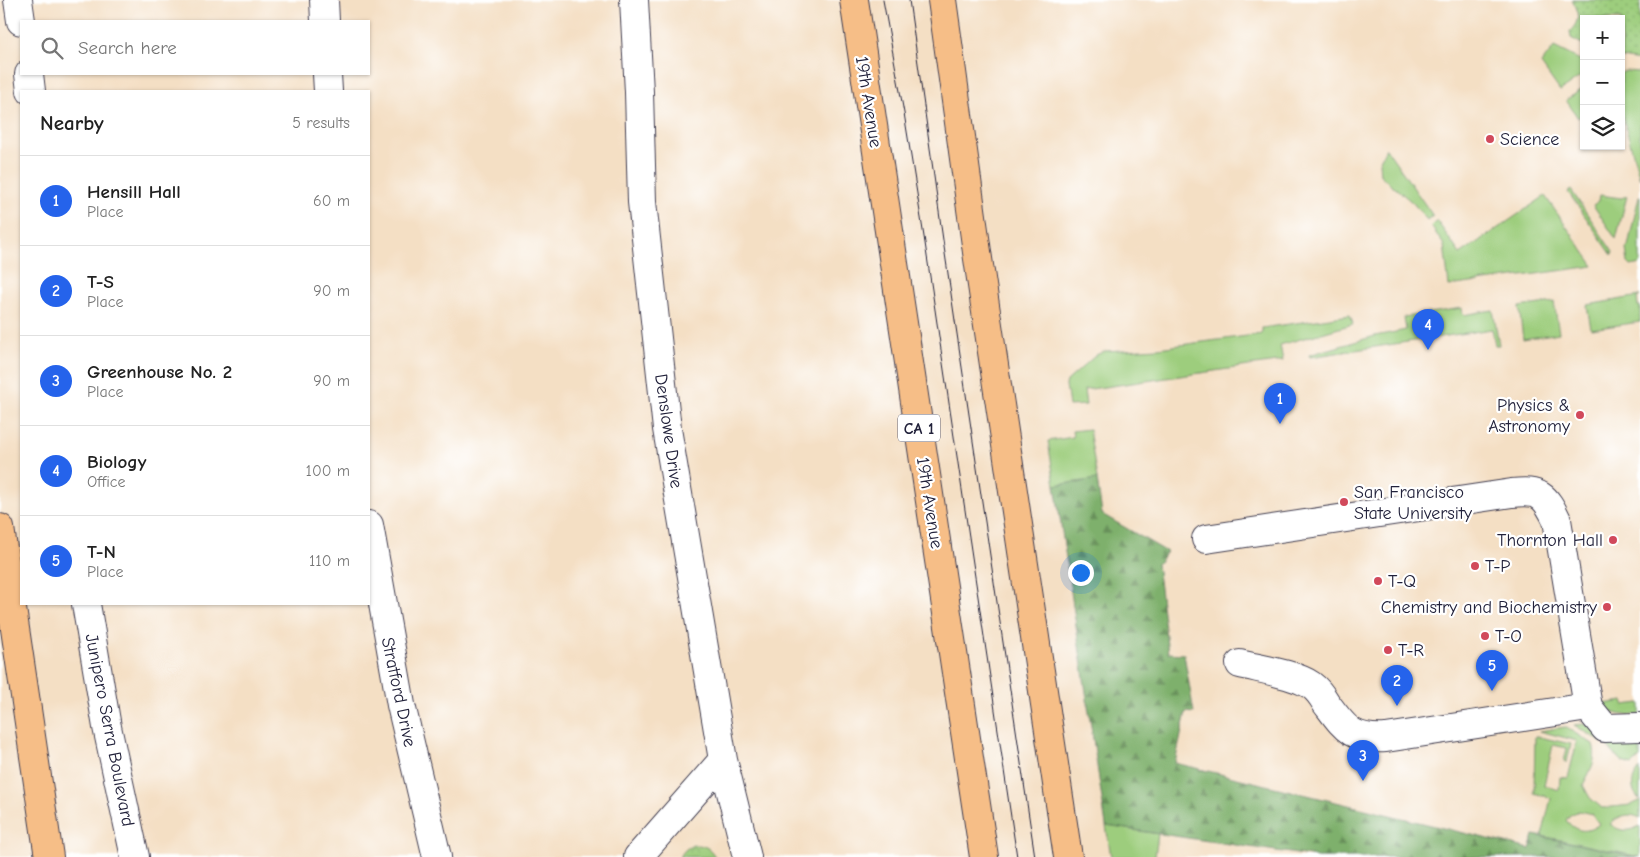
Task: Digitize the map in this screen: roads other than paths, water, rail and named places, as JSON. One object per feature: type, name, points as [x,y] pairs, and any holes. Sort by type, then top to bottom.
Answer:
[{"type":"main road","name":"19th Avenue","points":[[854,0],[984,857]]},
{"type":"main road","points":[[942,0],[977,252],[1068,857]]},
{"type":"main road","points":[[0,528],[50,857]]},
{"type":"street","points":[[18,0],[22,20]]},
{"type":"street","points":[[324,0],[325,20]]},
{"type":"street","name":"Denslowe Drive","points":[[634,0],[642,202],[666,420],[685,545],[723,760],[747,857]]},
{"type":"street","points":[[29,75],[31,90]]},
{"type":"street","points":[[328,75],[328,90]]},
{"type":"street","points":[[1206,539],[1526,491],[1539,494],[1550,505],[1557,520],[1588,707],[1606,728],[1640,727]]},
{"type":"street","name":"Stratford Drive","points":[[370,531],[401,705],[437,857]]},
{"type":"street","name":"Junipero Serra Boulevard","points":[[86,605],[107,727],[135,857]]},
{"type":"street","points":[[1240,664],[1301,680],[1311,685],[1318,691],[1345,728],[1355,734],[1367,737],[1386,738],[1588,707]]},
{"type":"street","points":[[638,857],[723,760]]},
{"type":"tram line","points":[[883,0],[925,243],[1017,857]]},
{"type":"tram line","points":[[909,0],[1035,857]]},
{"type":"place","name":"Science","points":[[1490,139]]},
{"type":"place","name":"Biology","points":[[1428,350]]},
{"type":"place","name":"Physics & Astronomy","points":[[1580,415]]},
{"type":"place","name":"Hensill Hall","points":[[1280,424]]},
{"type":"place","name":"San Francisco State University","points":[[1344,502]]},
{"type":"place","name":"Thornton Hall","points":[[1613,540]]},
{"type":"place","name":"T-P","points":[[1475,566]]},
{"type":"place","name":"T-Q","points":[[1378,581]]},
{"type":"place","name":"Chemistry and Biochemistry","points":[[1607,607]]},
{"type":"place","name":"T-O","points":[[1485,636]]},
{"type":"place","name":"T-R","points":[[1388,650]]},
{"type":"place","name":"T-N","points":[[1492,691]]},
{"type":"place","name":"T-S","points":[[1397,706]]},
{"type":"place","name":"Greenhouse No. 2","points":[[1363,781]]}]
